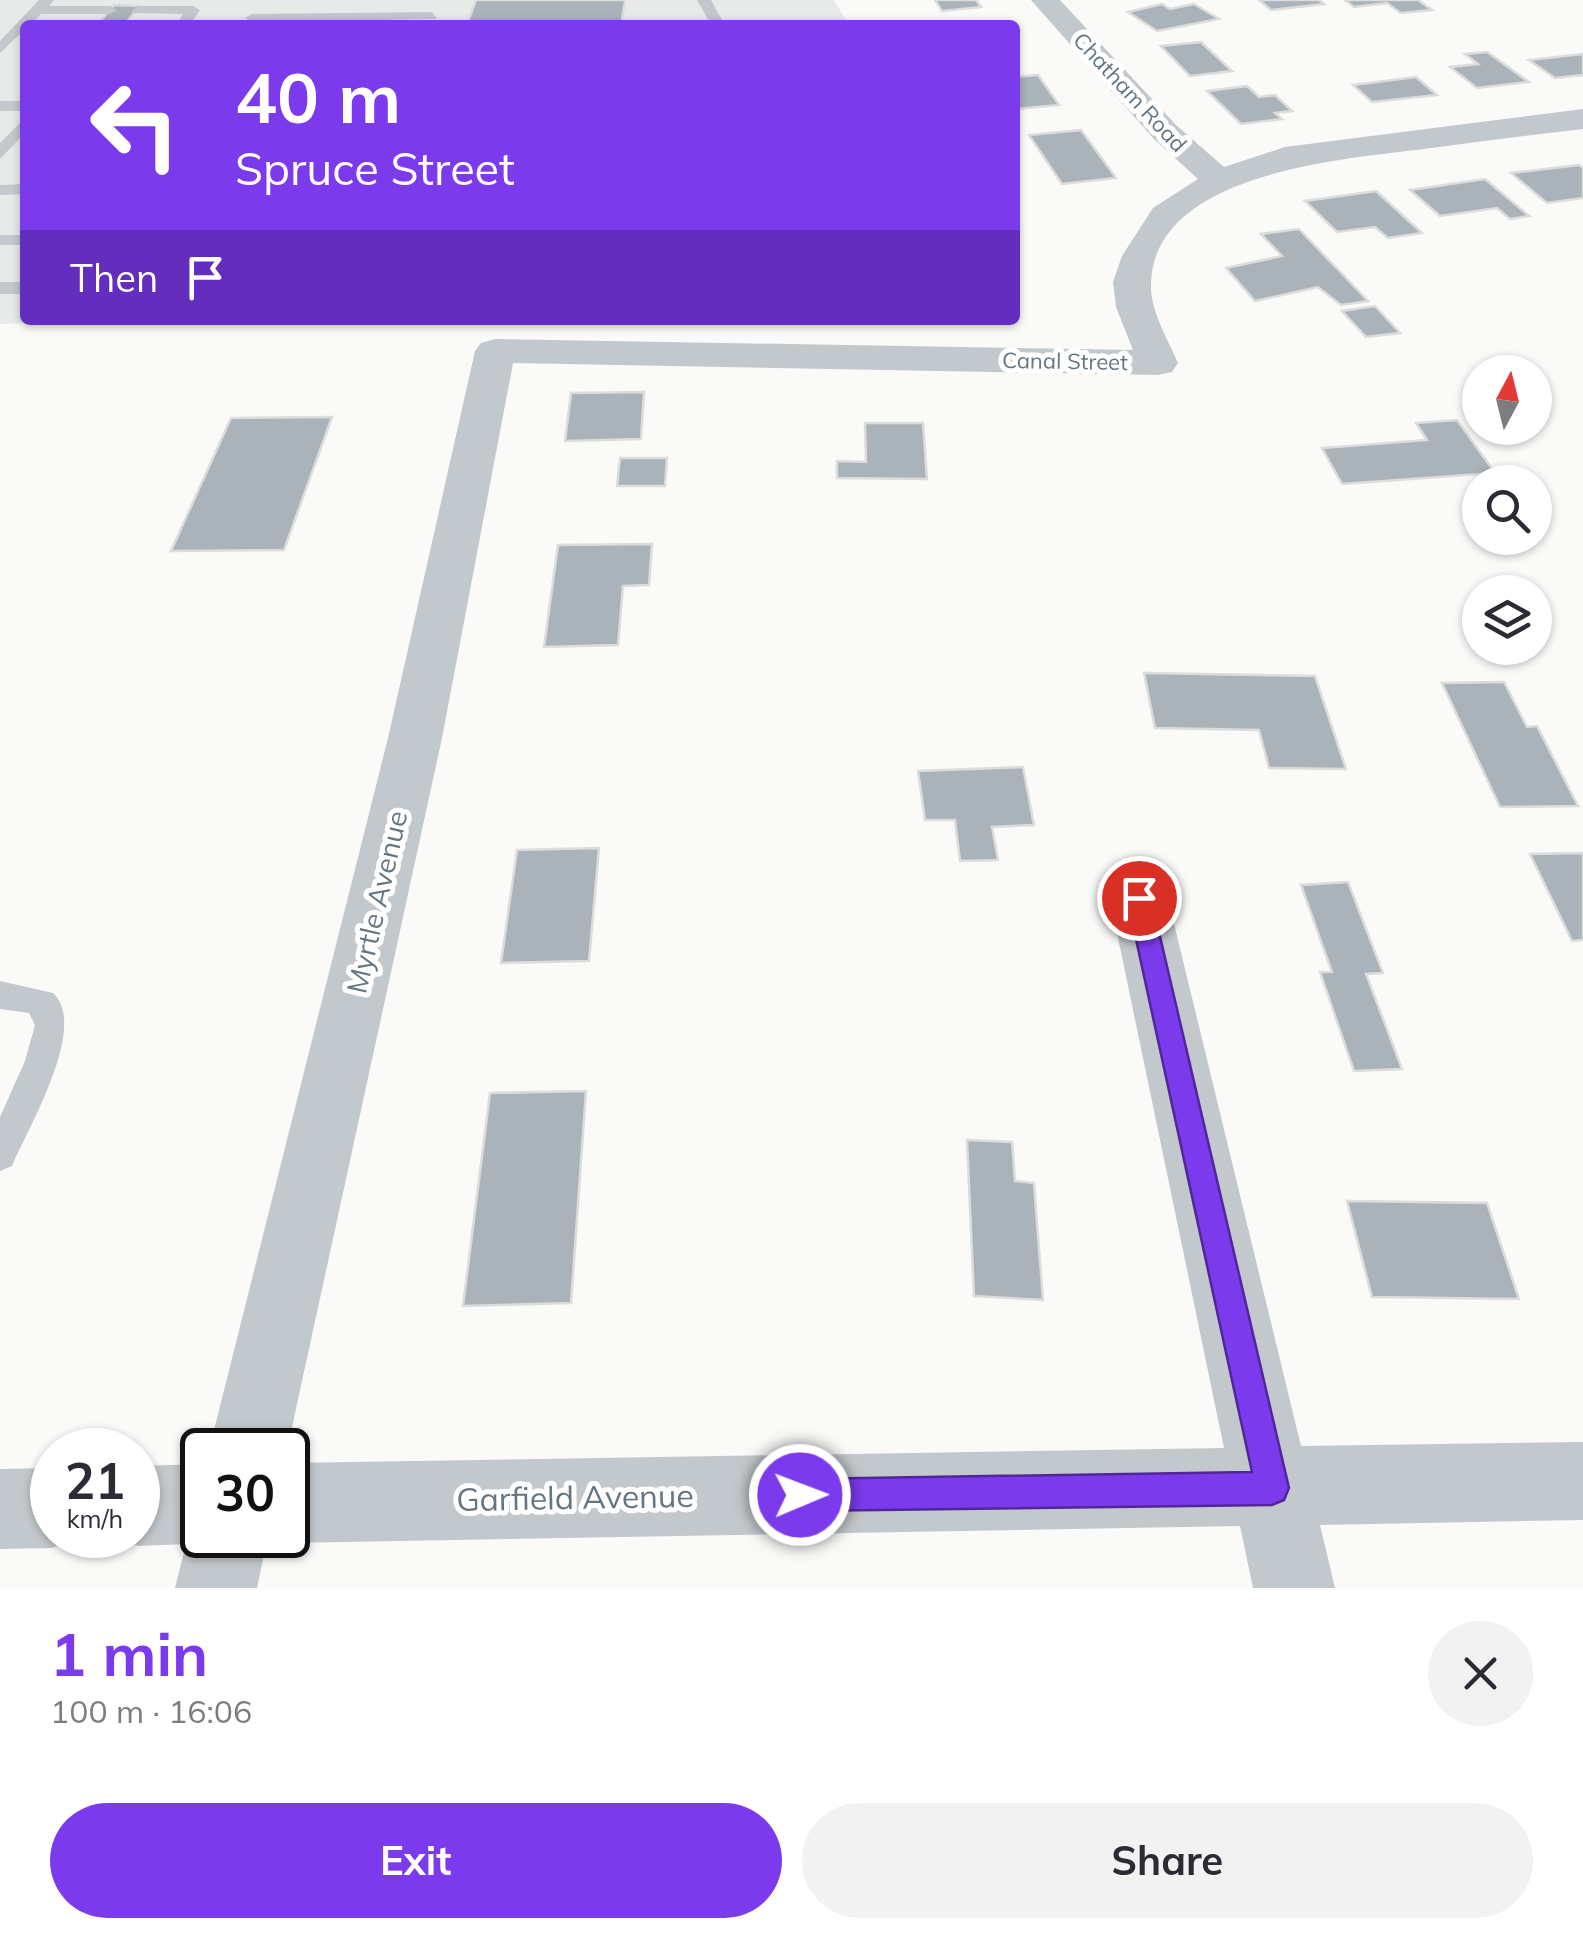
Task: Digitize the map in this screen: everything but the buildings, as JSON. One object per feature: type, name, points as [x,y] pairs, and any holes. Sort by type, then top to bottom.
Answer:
[{"type":"street","name":"Chatham Road","points":[[1045,0],[1165,132],[1219,180]]},
{"type":"street","name":"Canal Street","points":[[495,351],[1158,363],[1135,307],[1132,282],[1140,256],[1165,215],[1219,180],[1285,158],[1583,119]]},
{"type":"street","name":"Myrtle Avenue","points":[[253,1428],[415,738],[495,351]]},
{"type":"street","points":[[1139,898],[1294,1588]]},
{"type":"street","name":"Garfield Avenue","points":[[310,1502],[1583,1481]]},
{"type":"street","points":[[0,1509],[30,1508]]},
{"type":"street","points":[[216,1588],[223,1558]]},
{"type":"lane","points":[[430,20],[438,0]]},
{"type":"lane","points":[[42,5],[110,10]]},
{"type":"lane","points":[[136,10],[193,10],[186,20]]},
{"type":"lane","points":[[0,50],[20,29]]},
{"type":"lane","points":[[0,995],[29,998],[48,1008],[52,1016],[44,1052],[0,1154]]},
{"type":"shaded area","points":[[0,0],[834,0],[846,20],[20,20],[20,323],[0,324]]},
{"type":"route","points":[[800,1495],[1272,1488],[1139,898]]}]
